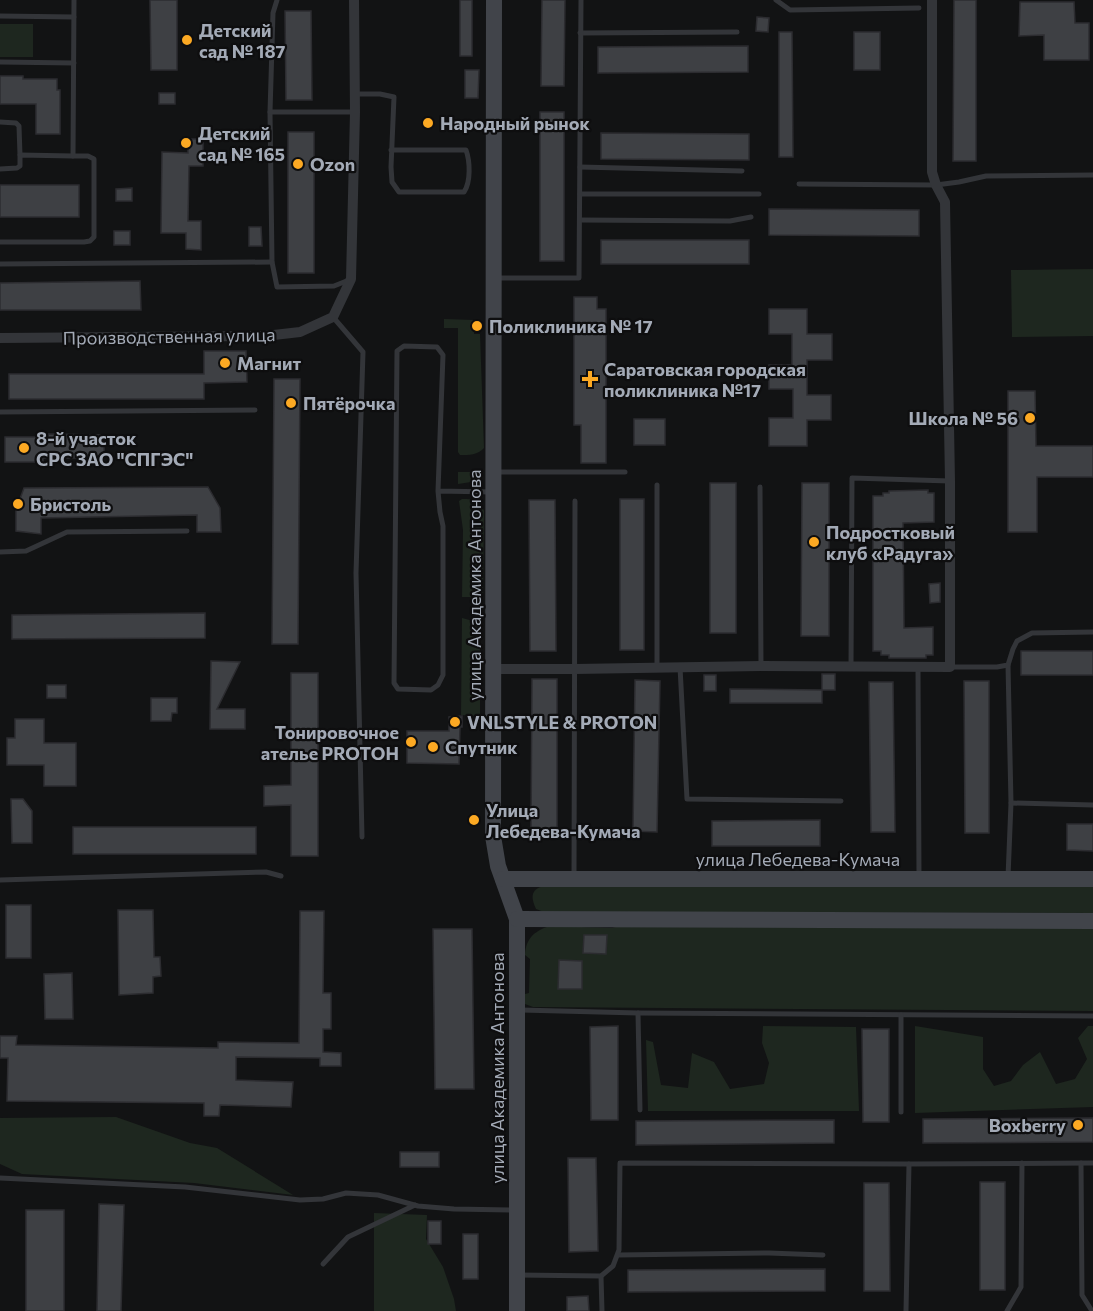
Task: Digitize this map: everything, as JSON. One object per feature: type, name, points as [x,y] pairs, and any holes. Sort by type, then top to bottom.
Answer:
[{"type":"main road","name":"улица Академика Антонова","points":[[494,0],[493,836],[498,866],[517,919],[517,1311]]},
{"type":"main road","name":"улица Лебедева-Кумача","points":[[503,879],[1093,879]]},
{"type":"main road","points":[[517,919],[1093,921]]},
{"type":"street","points":[[333,317],[351,279],[355,112],[354,0]]},
{"type":"street","points":[[494,669],[760,666],[950,667],[950,481],[945,202],[932,172],[932,0]]},
{"type":"street","name":"Производственная улица","points":[[0,338],[265,336],[300,333],[333,317]]},
{"type":"lane","points":[[73,156],[74,0]]},
{"type":"lane","points":[[277,0],[273,13],[270,112],[272,262],[277,287],[334,286],[351,279]]},
{"type":"lane","points":[[494,278],[579,279],[580,0]]},
{"type":"lane","points":[[776,0],[790,10],[919,8]]},
{"type":"lane","points":[[0,16],[74,17]]},
{"type":"lane","points":[[580,33],[737,32]]},
{"type":"lane","points":[[0,62],[74,63]]},
{"type":"lane","points":[[355,94],[380,94],[393,97],[392,150],[392,182],[399,192],[464,192],[468,187],[469,157],[466,150],[392,150]]},
{"type":"lane","points":[[270,112],[355,112]]},
{"type":"lane","points":[[0,122],[12,122],[19,126],[20,155],[20,165],[17,168],[0,169]]},
{"type":"lane","points":[[0,242],[84,242],[94,237],[94,159],[88,156],[20,155]]},
{"type":"lane","points":[[580,167],[742,171]]},
{"type":"lane","points":[[799,184],[936,185],[986,176],[1093,175]]},
{"type":"lane","points":[[580,195],[759,194]]},
{"type":"lane","points":[[580,220],[730,221],[751,217]]},
{"type":"lane","points":[[0,264],[272,262]]},
{"type":"lane","points":[[333,317],[363,352],[356,573],[362,837]]},
{"type":"lane","points":[[404,346],[438,346],[443,355],[438,491],[443,526],[443,675],[438,686],[431,690],[398,689],[394,683],[397,351],[404,346]]},
{"type":"lane","points":[[0,412],[255,410]]},
{"type":"lane","points":[[494,472],[625,472]]},
{"type":"lane","points":[[851,667],[852,478],[950,481]]},
{"type":"lane","points":[[657,485],[657,667]]},
{"type":"lane","points":[[760,487],[760,666]]},
{"type":"lane","points":[[438,491],[494,492]]},
{"type":"lane","points":[[574,879],[575,501]]},
{"type":"lane","points":[[0,552],[26,551],[67,532],[187,531]]},
{"type":"lane","points":[[1008,879],[1011,803],[1008,665],[1013,649],[1017,641],[1032,633],[1093,632]]},
{"type":"lane","points":[[950,667],[1008,665]]},
{"type":"lane","points":[[680,667],[687,800],[841,801]]},
{"type":"lane","points":[[918,667],[919,879]]},
{"type":"lane","points":[[1011,803],[1093,805]]},
{"type":"lane","points":[[0,880],[266,872],[281,876]]},
{"type":"lane","points":[[516,1010],[900,1016],[1093,1016]]},
{"type":"lane","points":[[638,1013],[640,1110]]},
{"type":"lane","points":[[900,1016],[901,1112]]},
{"type":"lane","points":[[517,1275],[601,1276],[614,1266],[619,1250],[620,1163],[1093,1163]]},
{"type":"lane","points":[[1007,1311],[1021,1287],[1022,1163]]},
{"type":"lane","points":[[1081,1163],[1082,1295],[1092,1311]]},
{"type":"lane","points":[[906,1311],[909,1164]]},
{"type":"lane","points":[[0,1178],[185,1187],[300,1200],[322,1199],[346,1193],[368,1194],[415,1205],[454,1209],[516,1210]]},
{"type":"lane","points":[[323,1264],[348,1237],[415,1205]]},
{"type":"lane","points":[[618,1255],[769,1253],[823,1255]]},
{"type":"lane","points":[[601,1276],[602,1311]]},
{"type":"shaded area","points":[[0,24],[33,24],[33,57],[0,57]]},
{"type":"shaded area","points":[[1093,269],[1093,336],[1012,337],[1011,270]]},
{"type":"shaded area","points":[[444,319],[474,320],[474,334],[480,334],[484,448],[473,454],[460,455],[458,452],[458,328],[444,328]]},
{"type":"shaded area","points":[[458,472],[478,472],[483,477],[458,484]]},
{"type":"shaded area","points":[[462,499],[476,501],[484,511],[483,596],[462,597],[463,530],[459,501]]},
{"type":"shaded area","points":[[462,618],[475,623],[480,629],[480,714],[478,716],[461,715]]},
{"type":"shaded area","points":[[1093,885],[1093,913],[544,912],[536,909],[533,901],[534,892],[543,886]]},
{"type":"shaded area","points":[[549,926],[612,928],[619,926],[1093,927],[1093,1011],[533,1007],[525,1004],[525,994],[529,993],[530,959],[525,955],[526,949],[531,937]]},
{"type":"shaded area","points":[[763,1026],[856,1027],[859,1111],[648,1111],[646,1040],[653,1042],[661,1085],[688,1088],[692,1053],[714,1062],[730,1089],[764,1084],[769,1063],[762,1043]]},
{"type":"shaded area","points":[[915,1026],[983,1037],[983,1069],[994,1086],[1011,1081],[1023,1065],[1040,1052],[1056,1084],[1075,1079],[1087,1059],[1078,1038],[1088,1026],[1093,1026],[1093,1107],[915,1113]]},
{"type":"shaded area","points":[[116,1117],[190,1143],[217,1148],[293,1195],[194,1183],[22,1174],[0,1164],[0,1118]]},
{"type":"shaded area","points":[[374,1213],[427,1215],[426,1239],[443,1267],[456,1311],[374,1311]]},
{"type":"building","points":[[150,0],[177,0],[177,70],[151,70]]},
{"type":"building","points":[[460,0],[472,0],[472,56],[460,56]]},
{"type":"building","points":[[542,0],[565,0],[564,86],[541,86]]},
{"type":"building","points":[[954,0],[976,0],[976,161],[953,161]]},
{"type":"building","points":[[1020,2],[1074,2],[1075,23],[1089,23],[1089,60],[1044,60],[1044,35],[1019,36]]},
{"type":"building","points":[[285,11],[311,11],[312,100],[286,100]]},
{"type":"building","points":[[757,17],[769,18],[768,32],[756,31]]},
{"type":"building","points":[[779,32],[792,32],[793,157],[779,157]]},
{"type":"building","points":[[854,32],[880,32],[880,70],[854,70]]},
{"type":"building","points":[[748,46],[748,72],[598,73],[598,47]]},
{"type":"building","points":[[465,70],[479,70],[478,98],[465,98]]},
{"type":"building","points":[[0,76],[57,79],[57,90],[60,90],[60,134],[36,134],[36,104],[0,104]]},
{"type":"building","points":[[159,93],[175,93],[175,104],[159,104]]},
{"type":"building","points":[[540,112],[564,112],[564,261],[540,261]]},
{"type":"building","points":[[288,132],[314,132],[314,273],[288,273]]},
{"type":"building","points":[[601,133],[749,134],[749,160],[601,159]]},
{"type":"building","points":[[188,139],[203,139],[203,166],[189,166],[188,221],[201,221],[201,250],[186,249],[186,233],[161,233],[162,152],[188,153]]},
{"type":"building","points":[[0,185],[79,185],[79,217],[0,217]]},
{"type":"building","points":[[132,188],[132,201],[116,201],[116,189]]},
{"type":"building","points":[[769,209],[919,210],[919,236],[769,235]]},
{"type":"building","points":[[249,227],[261,227],[262,246],[249,246]]},
{"type":"building","points":[[114,231],[130,231],[130,245],[114,245]]},
{"type":"building","points":[[601,240],[749,240],[749,264],[601,264]]},
{"type":"building","points":[[140,281],[141,310],[0,310],[0,283]]},
{"type":"building","points":[[574,297],[597,297],[597,309],[606,309],[606,463],[581,463],[581,425],[574,425]]},
{"type":"building","points":[[769,309],[807,309],[807,334],[832,334],[832,360],[807,360],[807,395],[831,395],[831,420],[807,420],[807,446],[769,446],[769,418],[793,418],[793,389],[769,389],[769,365],[792,365],[792,334],[769,334]]},
{"type":"building","points":[[204,351],[246,351],[247,382],[204,383],[204,399],[9,399],[9,374],[204,374]]},
{"type":"building","points":[[274,379],[300,379],[298,644],[272,644]]},
{"type":"building","points":[[1008,391],[1035,391],[1036,446],[1093,446],[1093,477],[1037,477],[1037,532],[1008,532]]},
{"type":"building","points":[[634,419],[665,419],[665,445],[634,445]]},
{"type":"building","points":[[48,434],[104,435],[104,460],[43,458],[43,462],[5,462],[5,437],[48,437]]},
{"type":"building","points":[[710,483],[736,483],[736,633],[710,633]]},
{"type":"building","points":[[802,483],[829,483],[829,636],[801,636]]},
{"type":"building","points":[[208,487],[220,508],[221,532],[197,532],[197,515],[41,518],[41,534],[16,531],[16,510],[24,488]]},
{"type":"building","points":[[928,490],[928,493],[934,493],[934,522],[903,523],[904,628],[933,627],[933,655],[926,655],[926,658],[889,658],[889,655],[881,655],[881,651],[873,651],[873,496],[883,496],[883,493],[889,493],[889,491]]},
{"type":"building","points":[[620,499],[644,499],[644,650],[620,650]]},
{"type":"building","points":[[529,500],[555,500],[556,651],[530,651]]},
{"type":"building","points":[[940,583],[940,602],[930,603],[929,584]]},
{"type":"building","points":[[205,613],[205,638],[12,639],[12,615]]},
{"type":"building","points":[[1021,651],[1093,651],[1093,675],[1021,675]]},
{"type":"building","points":[[211,661],[240,662],[217,709],[245,709],[245,729],[210,729]]},
{"type":"building","points":[[291,673],[318,673],[318,856],[291,856],[291,805],[264,806],[264,786],[291,785]]},
{"type":"building","points":[[822,674],[835,674],[835,690],[822,690]]},
{"type":"building","points":[[704,675],[716,675],[716,691],[704,691]]},
{"type":"building","points":[[532,679],[557,679],[557,832],[531,832]]},
{"type":"building","points":[[635,680],[660,681],[657,832],[633,831]]},
{"type":"building","points":[[964,681],[989,681],[989,833],[965,833]]},
{"type":"building","points":[[869,682],[893,682],[895,832],[871,832]]},
{"type":"building","points":[[47,685],[66,685],[66,698],[47,698]]},
{"type":"building","points":[[730,689],[822,690],[822,703],[730,703]]},
{"type":"building","points":[[151,698],[177,698],[177,713],[172,713],[171,721],[151,721]]},
{"type":"building","name":"Спутник","points":[[462,716],[459,764],[407,763],[407,731],[449,731],[449,717]]},
{"type":"building","points":[[15,719],[44,719],[44,743],[76,743],[76,786],[44,786],[44,765],[7,765],[7,738],[15,738]]},
{"type":"building","points":[[11,799],[23,799],[32,811],[32,843],[12,843]]},
{"type":"building","points":[[820,820],[820,846],[712,846],[712,821]]},
{"type":"building","points":[[1067,824],[1093,824],[1093,851],[1067,850]]},
{"type":"building","points":[[73,827],[256,827],[256,854],[73,854]]},
{"type":"building","points":[[6,905],[31,905],[31,958],[6,958]]},
{"type":"building","points":[[118,910],[153,910],[154,957],[160,957],[161,976],[153,977],[153,993],[119,995]]},
{"type":"building","points":[[300,911],[324,911],[323,993],[331,993],[331,1029],[323,1029],[323,1052],[341,1053],[341,1066],[320,1066],[320,1058],[236,1057],[236,1080],[293,1082],[291,1107],[220,1105],[219,1116],[204,1116],[204,1103],[7,1101],[8,1058],[0,1058],[0,1036],[17,1036],[16,1045],[218,1048],[218,1042],[299,1043]]},
{"type":"building","points":[[433,929],[472,929],[474,1089],[435,1089]]},
{"type":"building","points":[[584,935],[607,935],[606,954],[583,953]]},
{"type":"building","points":[[559,960],[582,961],[582,989],[558,989]]},
{"type":"building","points":[[72,973],[73,1019],[45,1019],[44,974]]},
{"type":"building","points":[[618,1026],[618,1120],[591,1120],[590,1027]]},
{"type":"building","points":[[862,1029],[889,1029],[889,1122],[863,1122]]},
{"type":"building","points":[[1093,1118],[1093,1142],[923,1143],[923,1119]]},
{"type":"building","points":[[834,1120],[834,1143],[636,1145],[636,1121]]},
{"type":"building","points":[[400,1152],[439,1152],[439,1167],[400,1167]]},
{"type":"building","points":[[568,1158],[596,1158],[598,1251],[569,1252]]},
{"type":"building","points":[[980,1182],[1005,1182],[1005,1290],[980,1290]]},
{"type":"building","points":[[864,1183],[889,1183],[890,1291],[864,1291]]},
{"type":"building","points":[[99,1204],[124,1205],[121,1311],[97,1311]]},
{"type":"building","points":[[26,1210],[64,1210],[64,1311],[26,1311]]},
{"type":"building","points":[[428,1221],[441,1221],[441,1244],[428,1244]]},
{"type":"building","points":[[463,1234],[478,1234],[478,1279],[463,1279]]},
{"type":"building","points":[[825,1269],[825,1291],[628,1292],[628,1270]]},
{"type":"building","points":[[588,1296],[589,1311],[567,1311],[567,1297]]},
{"type":"place","name":"Детский сад № 187","points":[[187,40]]},
{"type":"place","name":"Народный рынок","points":[[428,123]]},
{"type":"place","name":"Детский сад № 165","points":[[186,143]]},
{"type":"place","name":"Ozon","points":[[298,164]]},
{"type":"place","name":"Поликлиника № 17","points":[[477,326]]},
{"type":"place","name":"Магнит","points":[[225,363]]},
{"type":"place","name":"Саратовская городская поликлиника №17","points":[[590,379]]},
{"type":"place","name":"Пятёрочка","points":[[291,403]]},
{"type":"place","name":"Школа № 56","points":[[1030,418]]},
{"type":"place","name":"8-й участок СРС ЗАО \"СПГЭС\"","points":[[24,448]]},
{"type":"place","name":"Бристоль","points":[[18,504]]},
{"type":"place","name":"Подростковый клуб «Радуга»","points":[[814,542]]},
{"type":"place","name":"VNLSTYLE & PROTON","points":[[455,722]]},
{"type":"place","name":"Тонировочное ателье PROTOH","points":[[411,742]]},
{"type":"place","name":"Спутник","points":[[433,747]]},
{"type":"place","name":"Улица Лебедева-Кумача","points":[[474,820]]},
{"type":"place","name":"Boxberry","points":[[1078,1125]]}]
